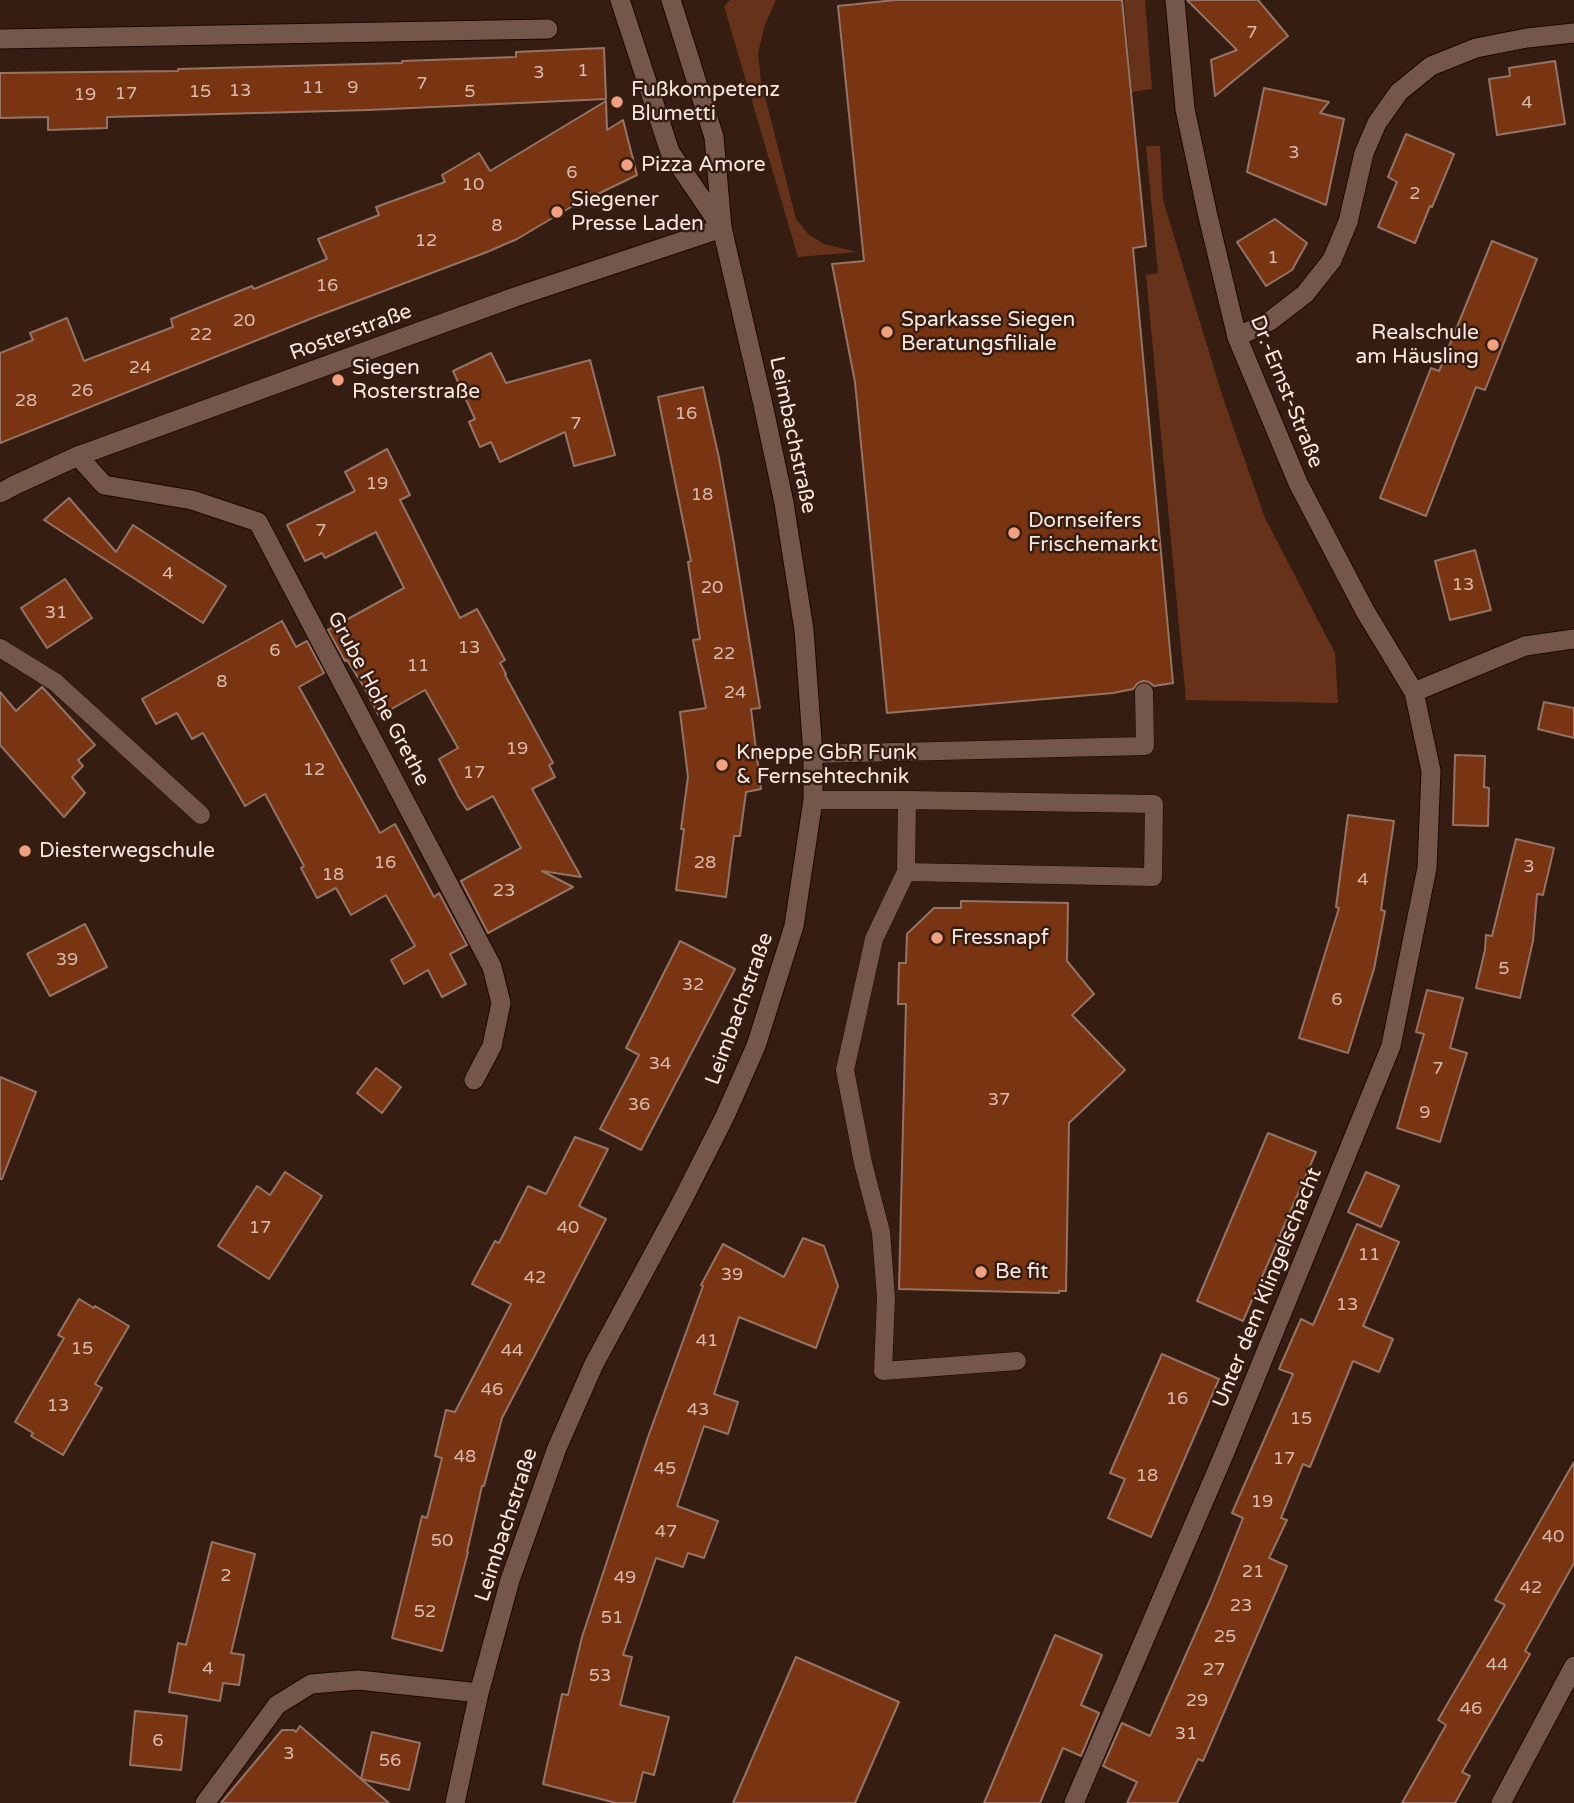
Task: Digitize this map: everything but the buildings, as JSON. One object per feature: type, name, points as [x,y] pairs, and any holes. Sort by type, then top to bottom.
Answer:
[{"type":"street","name":"Leimbachstraße","points":[[620,0],[670,152],[722,228]]},
{"type":"street","name":"Leimbachstraße","points":[[455,1803],[510,1580],[557,1448],[594,1364],[725,1116],[756,1046],[794,926],[813,800],[813,754],[804,630],[784,503],[722,228],[714,137],[671,0]]},
{"type":"street","name":"Dr.-Ernst-Straße","points":[[1174,0],[1185,109],[1237,337],[1298,484],[1364,611],[1414,692],[1430,771]]},
{"type":"street","points":[[0,39],[548,29]]},
{"type":"street","points":[[1237,337],[1270,321],[1305,293],[1332,260],[1348,222],[1364,153],[1377,123],[1399,92],[1431,66],[1476,48],[1527,38],[1574,33]]},
{"type":"street","name":"Rosterstraße","points":[[0,493],[78,456],[515,297],[722,228]]},
{"type":"street","name":"Grube Hohe Grethe","points":[[78,456],[104,485],[192,500],[258,522],[492,967],[501,1003],[492,1046],[474,1080]]},
{"type":"street","points":[[1414,692],[1525,646],[1574,639]]},
{"type":"street","name":"Unter dem Klingelschacht","points":[[1074,1803],[1225,1452],[1391,1046],[1427,868],[1430,771]]},
{"type":"street","points":[[1501,1803],[1574,1665]]},
{"type":"street","points":[[205,1803],[277,1704],[311,1684],[358,1680],[480,1693]]},
{"type":"lane","points":[[0,648],[55,682],[201,815]]},
{"type":"lane","points":[[813,754],[1145,746],[1144,692]]},
{"type":"lane","points":[[813,800],[1154,804],[1153,877],[906,872]]},
{"type":"lane","points":[[907,800],[906,872],[874,939],[845,1070],[863,1163],[881,1231],[886,1298],[883,1371],[1017,1361]]},
{"type":"shaded area","points":[[730,0],[776,0],[765,24],[758,53],[761,81],[796,219],[808,234],[824,244],[857,252],[798,257],[724,6]]},
{"type":"shaded area","points":[[1124,0],[1145,0],[1152,89],[1132,92]]},
{"type":"shaded area","points":[[1146,146],[1160,146],[1163,200],[1222,395],[1265,518],[1335,653],[1338,703],[1186,700],[1146,275],[1158,273]]},
{"type":"place","name":"Fußkompetenz Blumetti","points":[[617,102]]},
{"type":"place","name":"Pizza Amore","points":[[627,165]]},
{"type":"place","name":"Siegener Presse Laden","points":[[557,212]]},
{"type":"place","name":"Sparkasse Siegen Beratungsfiliale","points":[[887,332]]},
{"type":"place","name":"Realschule am Häusling","points":[[1493,345]]},
{"type":"place","name":"Siegen Rosterstraße","points":[[338,380]]},
{"type":"place","name":"Dornseifers Frischemarkt","points":[[1014,533]]},
{"type":"place","name":"Kneppe GbR Funk & Fernsehtechnik","points":[[722,765]]},
{"type":"place","name":"Diesterwegschule","points":[[25,851]]},
{"type":"place","name":"Fressnapf","points":[[937,938]]},
{"type":"place","name":"Be fit","points":[[981,1272]]}]
